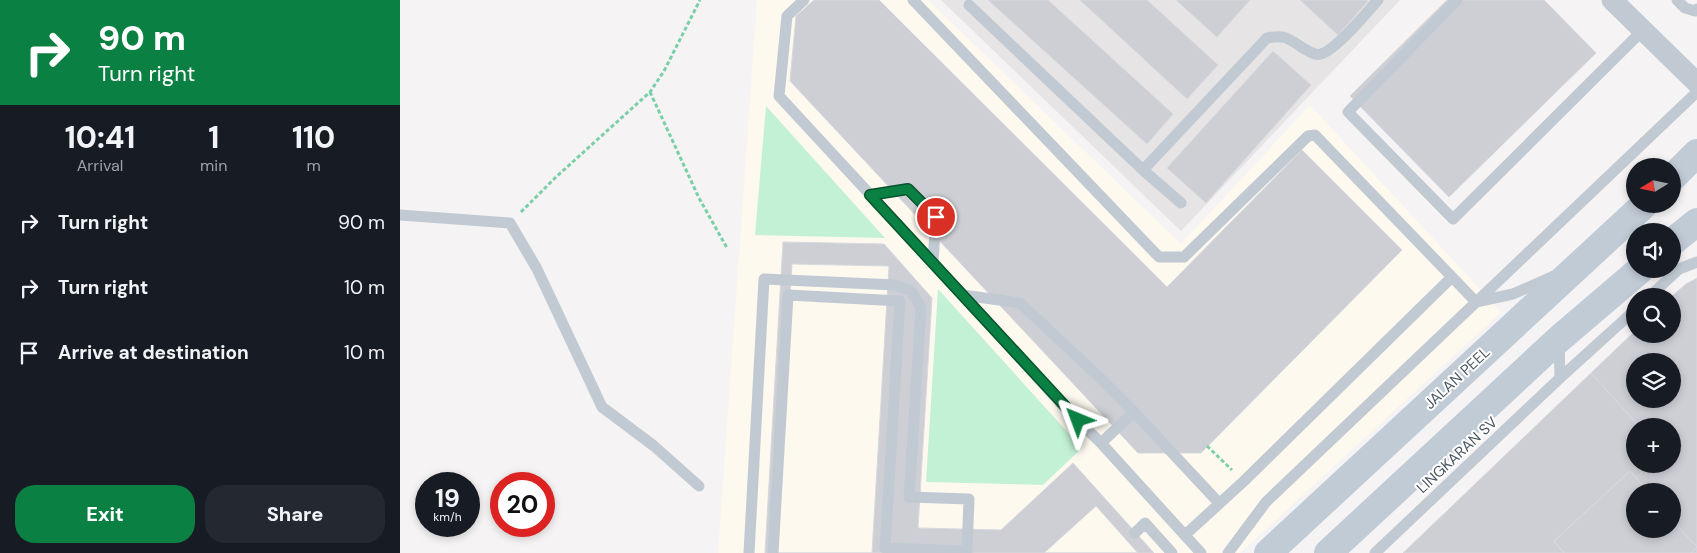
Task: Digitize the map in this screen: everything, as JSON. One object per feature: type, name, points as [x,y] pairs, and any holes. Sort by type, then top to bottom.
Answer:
[{"type":"street","points":[[1612,0],[1697,83]]},
{"type":"street","points":[[1681,169],[1697,153]]},
{"type":"street","points":[[1681,181],[1697,173]]},
{"type":"street","name":"JALAN PEEL","points":[[1268,553],[1636,213]]},
{"type":"street","points":[[1681,235],[1697,222]]},
{"type":"street","points":[[1328,553],[1559,340],[1631,278]]},
{"type":"lane","points":[[804,0],[787,16],[779,96],[1201,553]]},
{"type":"lane","points":[[913,0],[1160,258],[1184,257],[1308,136],[1315,136],[1476,302]]},
{"type":"lane","points":[[1143,170],[1268,38],[1286,36],[1312,54],[1320,55],[1331,49],[1378,0]]},
{"type":"lane","points":[[1457,0],[1348,112],[1453,219],[1643,30]]},
{"type":"lane","points":[[1677,0],[1685,8],[1695,11],[1697,9]]},
{"type":"lane","points":[[968,5],[1143,170],[1181,203]]},
{"type":"lane","points":[[1228,553],[1266,502],[1697,92]]},
{"type":"lane","points":[[870,195],[908,189],[936,217],[933,262]]},
{"type":"lane","points":[[400,214],[510,223],[537,269],[602,407],[654,446],[698,486]]},
{"type":"lane","points":[[1476,302],[1513,294],[1556,276],[1600,246]]},
{"type":"lane","points":[[1659,288],[1679,270],[1697,262]]},
{"type":"lane","points":[[1185,535],[1452,277]]},
{"type":"lane","points":[[749,553],[764,280],[896,285],[911,292],[921,307],[908,497],[969,499],[967,551],[884,548],[900,301],[788,295],[773,553]]},
{"type":"lane","points":[[963,295],[1020,303],[1134,412],[1219,503]]},
{"type":"lane","name":"LINGKARAN SV","points":[[1375,553],[1626,318]]},
{"type":"lane","points":[[1559,340],[1560,378]]},
{"type":"lane","points":[[1101,443],[1134,412]]},
{"type":"lane","points":[[1135,532],[1145,523],[1172,553]]},
{"type":"path","points":[[510,223],[556,177],[650,92],[664,71],[700,0]]},
{"type":"path","points":[[650,92],[699,198],[727,248]]},
{"type":"shaded area","points":[[757,0],[928,0],[1181,244],[1310,105],[1501,312],[1240,553],[718,553]]},
{"type":"shaded area","points":[[941,0],[1400,0],[1181,231]]},
{"type":"green space","points":[[766,106],[885,238],[755,235]]},
{"type":"green space","points":[[938,289],[1082,448],[1043,485],[926,482]]},
{"type":"building","points":[[814,0],[879,0],[1167,287],[1302,150],[1402,250],[1201,453],[1138,453],[790,81],[796,16]]},
{"type":"building","points":[[988,0],[1048,0],[1173,114],[1147,144]]},
{"type":"building","points":[[1080,0],[1147,0],[1218,65],[1187,99]]},
{"type":"building","points":[[1176,0],[1250,0],[1217,37]]},
{"type":"building","points":[[1300,0],[1366,0],[1368,1],[1338,35]]},
{"type":"building","points":[[1447,0],[1544,0],[1596,53],[1449,197],[1350,96]]},
{"type":"building","points":[[1273,51],[1311,85],[1206,203],[1167,168]]},
{"type":"building","points":[[783,242],[884,244],[932,298],[918,528],[1001,530],[1073,463],[1154,553],[765,553]]},
{"type":"building","points":[[792,264],[889,266],[872,553],[774,553]]},
{"type":"building","points":[[1697,278],[1697,547],[1681,530],[1681,483],[1641,483],[1636,478],[1642,473],[1681,473],[1681,418],[1632,418],[1591,373],[1626,340],[1626,343],[1681,343],[1681,288]]},
{"type":"building","points":[[1591,373],[1632,418],[1626,418],[1626,473],[1628,473],[1554,541],[1564,553],[1403,553]]},
{"type":"building","points":[[1628,473],[1632,473],[1641,483],[1626,483],[1626,538],[1681,538],[1681,530],[1697,547],[1691,553],[1564,553],[1554,541]]},
{"type":"building","points":[[1632,473],[1642,473],[1636,478]]},
{"type":"building","points":[[1096,506],[1138,553],[1044,553]]},
{"type":"building","points":[[1697,547],[1697,553],[1691,553]]},
{"type":"route","points":[[936,217],[908,189],[870,195],[1078,420]]}]
